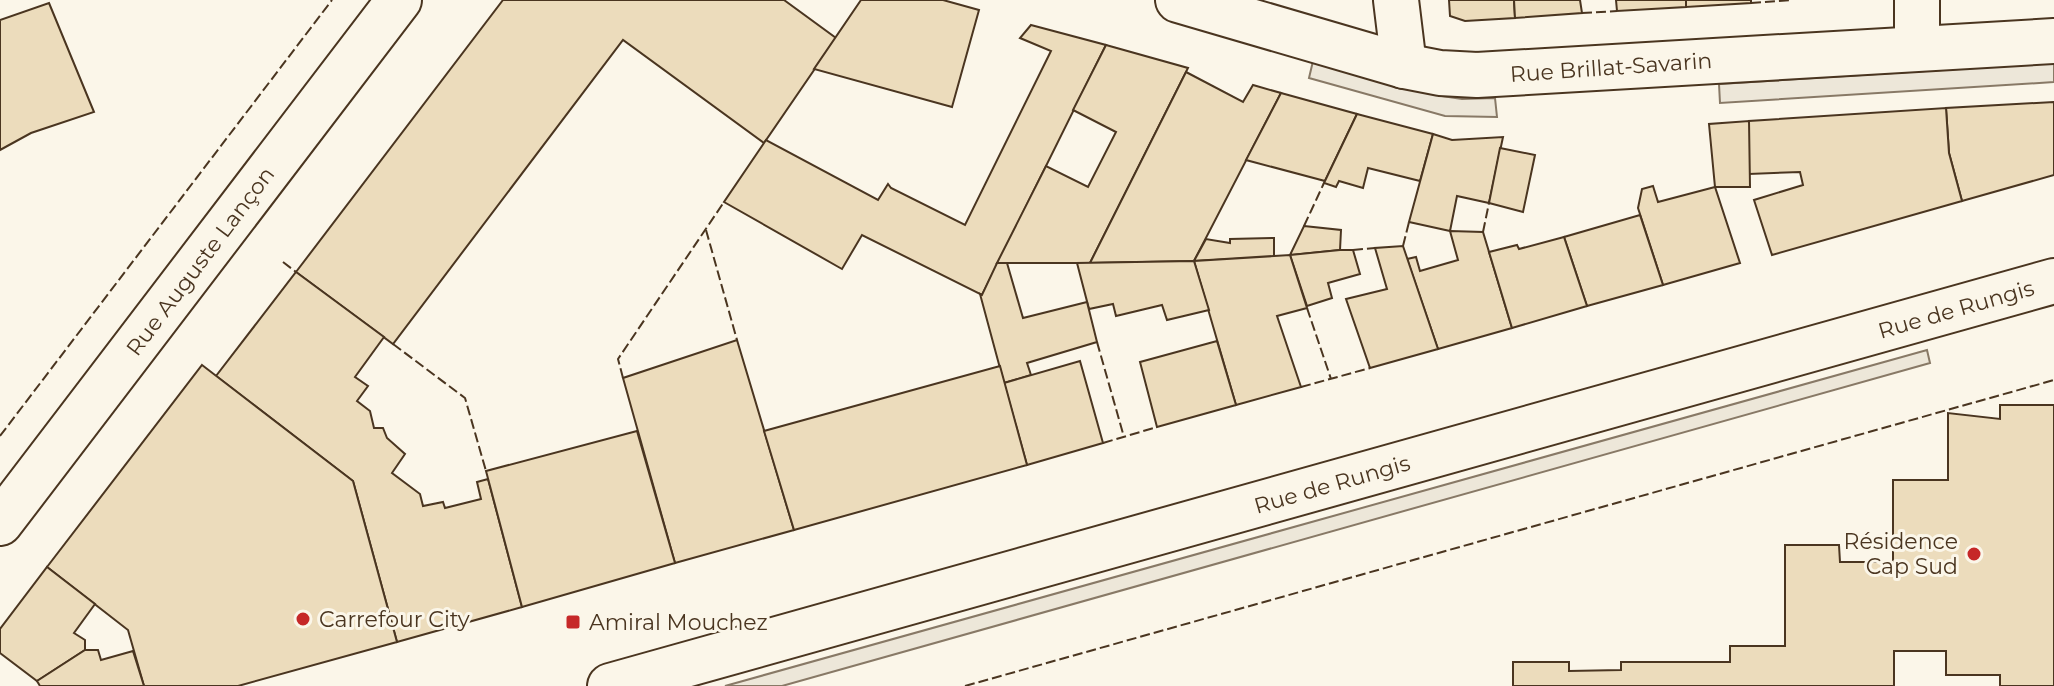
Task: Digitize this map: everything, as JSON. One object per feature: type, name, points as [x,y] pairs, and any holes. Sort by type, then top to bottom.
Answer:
[{"type":"street","name":"Rue Auguste Lançon","points":[[0,523],[399,0]]},
{"type":"street","name":"Rue Brillat-Savarin","points":[[1178,0],[1235,8],[1404,66],[1440,73],[1477,75],[2054,41]]},
{"type":"street","points":[[1396,0],[1404,66]]},
{"type":"street","points":[[1917,0],[1917,48]]},
{"type":"street","name":"Rue de Rungis","points":[[610,686],[2054,281]]},
{"type":"shaded area","points":[[1313,61],[1442,96],[1495,98],[1497,117],[1445,116],[1309,78]]},
{"type":"shaded area","points":[[2054,63],[2054,82],[1720,103],[1719,84]]},
{"type":"shaded area","points":[[1927,350],[1930,363],[782,686],[725,686]]},
{"type":"building","points":[[503,0],[784,0],[836,38],[764,143],[623,40],[393,344],[296,272]]},
{"type":"building","points":[[861,0],[943,0],[979,10],[952,107],[814,69]]},
{"type":"building","points":[[1449,0],[1514,0],[1515,18],[1465,21],[1450,16]]},
{"type":"building","points":[[1514,0],[1580,0],[1582,13],[1515,18]]},
{"type":"building","points":[[1616,0],[1686,0],[1686,7],[1617,11]]},
{"type":"building","points":[[1686,0],[1751,0],[1751,3],[1686,7]]},
{"type":"building","points":[[49,3],[94,112],[31,133],[0,150],[0,20]]},
{"type":"building","points":[[1031,25],[1106,45],[982,295],[862,235],[842,269],[724,202],[766,140],[878,200],[888,184],[965,225],[1051,51],[1020,38]]},
{"type":"building","points":[[1106,45],[1188,68],[1090,263],[997,263],[1046,166],[1088,187],[1116,132],[1073,110]]},
{"type":"building","points":[[1186,72],[1243,102],[1253,85],[1281,93],[1194,261],[1090,263]]},
{"type":"building","points":[[1281,93],[1357,114],[1325,181],[1246,160]]},
{"type":"building","points":[[2054,102],[2054,175],[1962,201],[1949,153],[1946,108]]},
{"type":"building","points":[[1946,108],[1949,153],[1962,201],[1772,255],[1754,200],[1803,185],[1800,172],[1749,174],[1749,121]]},
{"type":"building","points":[[1357,114],[1433,134],[1420,181],[1368,168],[1363,188],[1339,181],[1336,187],[1324,183]]},
{"type":"building","points":[[1749,121],[1750,187],[1715,187],[1709,124]]},
{"type":"building","points":[[1433,134],[1452,140],[1503,137],[1489,203],[1457,196],[1450,231],[1409,222]]},
{"type":"building","points":[[1500,148],[1535,155],[1523,212],[1489,203]]},
{"type":"building","points":[[1653,186],[1658,202],[1715,187],[1740,263],[1663,285],[1638,208],[1642,189]]},
{"type":"building","points":[[1640,215],[1663,285],[1587,306],[1564,237]]},
{"type":"building","points":[[1304,226],[1341,230],[1340,250],[1290,255]]},
{"type":"building","points":[[1450,231],[1483,232],[1512,328],[1438,349],[1407,259],[1416,257],[1420,271],[1458,260]]},
{"type":"building","points":[[1564,237],[1587,306],[1512,328],[1489,252],[1517,245],[1519,249]]},
{"type":"building","points":[[1274,238],[1274,257],[1194,261],[1206,239],[1230,243],[1230,239]]},
{"type":"building","points":[[1403,246],[1438,349],[1370,368],[1346,299],[1387,289],[1375,248]]},
{"type":"building","points":[[1353,250],[1360,274],[1328,283],[1332,298],[1307,306],[1290,255]]},
{"type":"building","points":[[1290,255],[1307,308],[1277,316],[1301,387],[1236,405],[1194,261]]},
{"type":"building","points":[[1194,261],[1209,310],[1167,320],[1162,305],[1116,316],[1113,304],[1089,309],[1077,263]]},
{"type":"building","points":[[997,263],[1007,263],[1023,318],[1087,302],[1097,342],[1027,363],[1031,375],[1004,383],[980,294]]},
{"type":"building","points":[[296,272],[384,337],[355,377],[368,386],[357,401],[370,411],[374,428],[383,428],[387,438],[405,454],[392,473],[420,494],[423,506],[443,502],[445,508],[481,499],[477,482],[488,479],[522,607],[397,642],[353,481],[216,376]]},
{"type":"building","points":[[737,340],[794,530],[675,563],[623,378]]},
{"type":"building","points":[[1217,341],[1236,405],[1157,427],[1140,362]]},
{"type":"building","points":[[1080,361],[1103,443],[1027,465],[1004,383]]},
{"type":"building","points":[[202,365],[353,481],[397,642],[238,686],[144,686],[128,630],[47,567]]},
{"type":"building","points":[[1000,366],[1027,465],[794,530],[764,431]]},
{"type":"building","name":"Résidence Cap Sud","points":[[2000,405],[2054,405],[2054,686],[2000,686],[2000,675],[1946,675],[1946,651],[1894,651],[1894,686],[1513,686],[1513,662],[1569,662],[1569,671],[1621,670],[1621,662],[1730,662],[1730,646],[1785,646],[1785,545],[1839,545],[1840,562],[1893,562],[1893,480],[1948,480],[1948,413],[2000,419]]},
{"type":"building","points":[[637,431],[675,563],[522,607],[486,471]]},
{"type":"building","points":[[47,567],[95,604],[74,633],[85,640],[85,650],[37,681],[0,653],[0,629]]},
{"type":"building","points":[[85,650],[98,650],[101,660],[133,651],[144,686],[40,686],[37,681]]},
{"type":"fence","points":[[0,436],[332,0]]},
{"type":"fence","points":[[1751,3],[1792,0]]},
{"type":"fence","points":[[1582,13],[1617,11]]},
{"type":"fence","points":[[1304,226],[1324,183]]},
{"type":"fence","points":[[623,378],[618,359],[724,202]]},
{"type":"fence","points":[[1483,232],[1489,203]]},
{"type":"fence","points":[[1403,246],[1409,222]]},
{"type":"fence","points":[[706,230],[737,340]]},
{"type":"fence","points":[[1353,250],[1375,248]]},
{"type":"fence","points":[[283,262],[296,272]]},
{"type":"fence","points":[[1307,308],[1331,379]]},
{"type":"fence","points":[[1097,342],[1124,437]]},
{"type":"fence","points":[[393,344],[465,398],[486,471]]},
{"type":"fence","points":[[1301,387],[1370,368]]},
{"type":"fence","points":[[965,686],[2054,380]]},
{"type":"fence","points":[[1103,443],[1157,427]]},
{"type":"place","name":"Résidence Cap Sud","points":[[1974,554]]},
{"type":"place","name":"Carrefour City","points":[[303,619]]},
{"type":"place","name":"Amiral Mouchez","points":[[573,622]]}]
